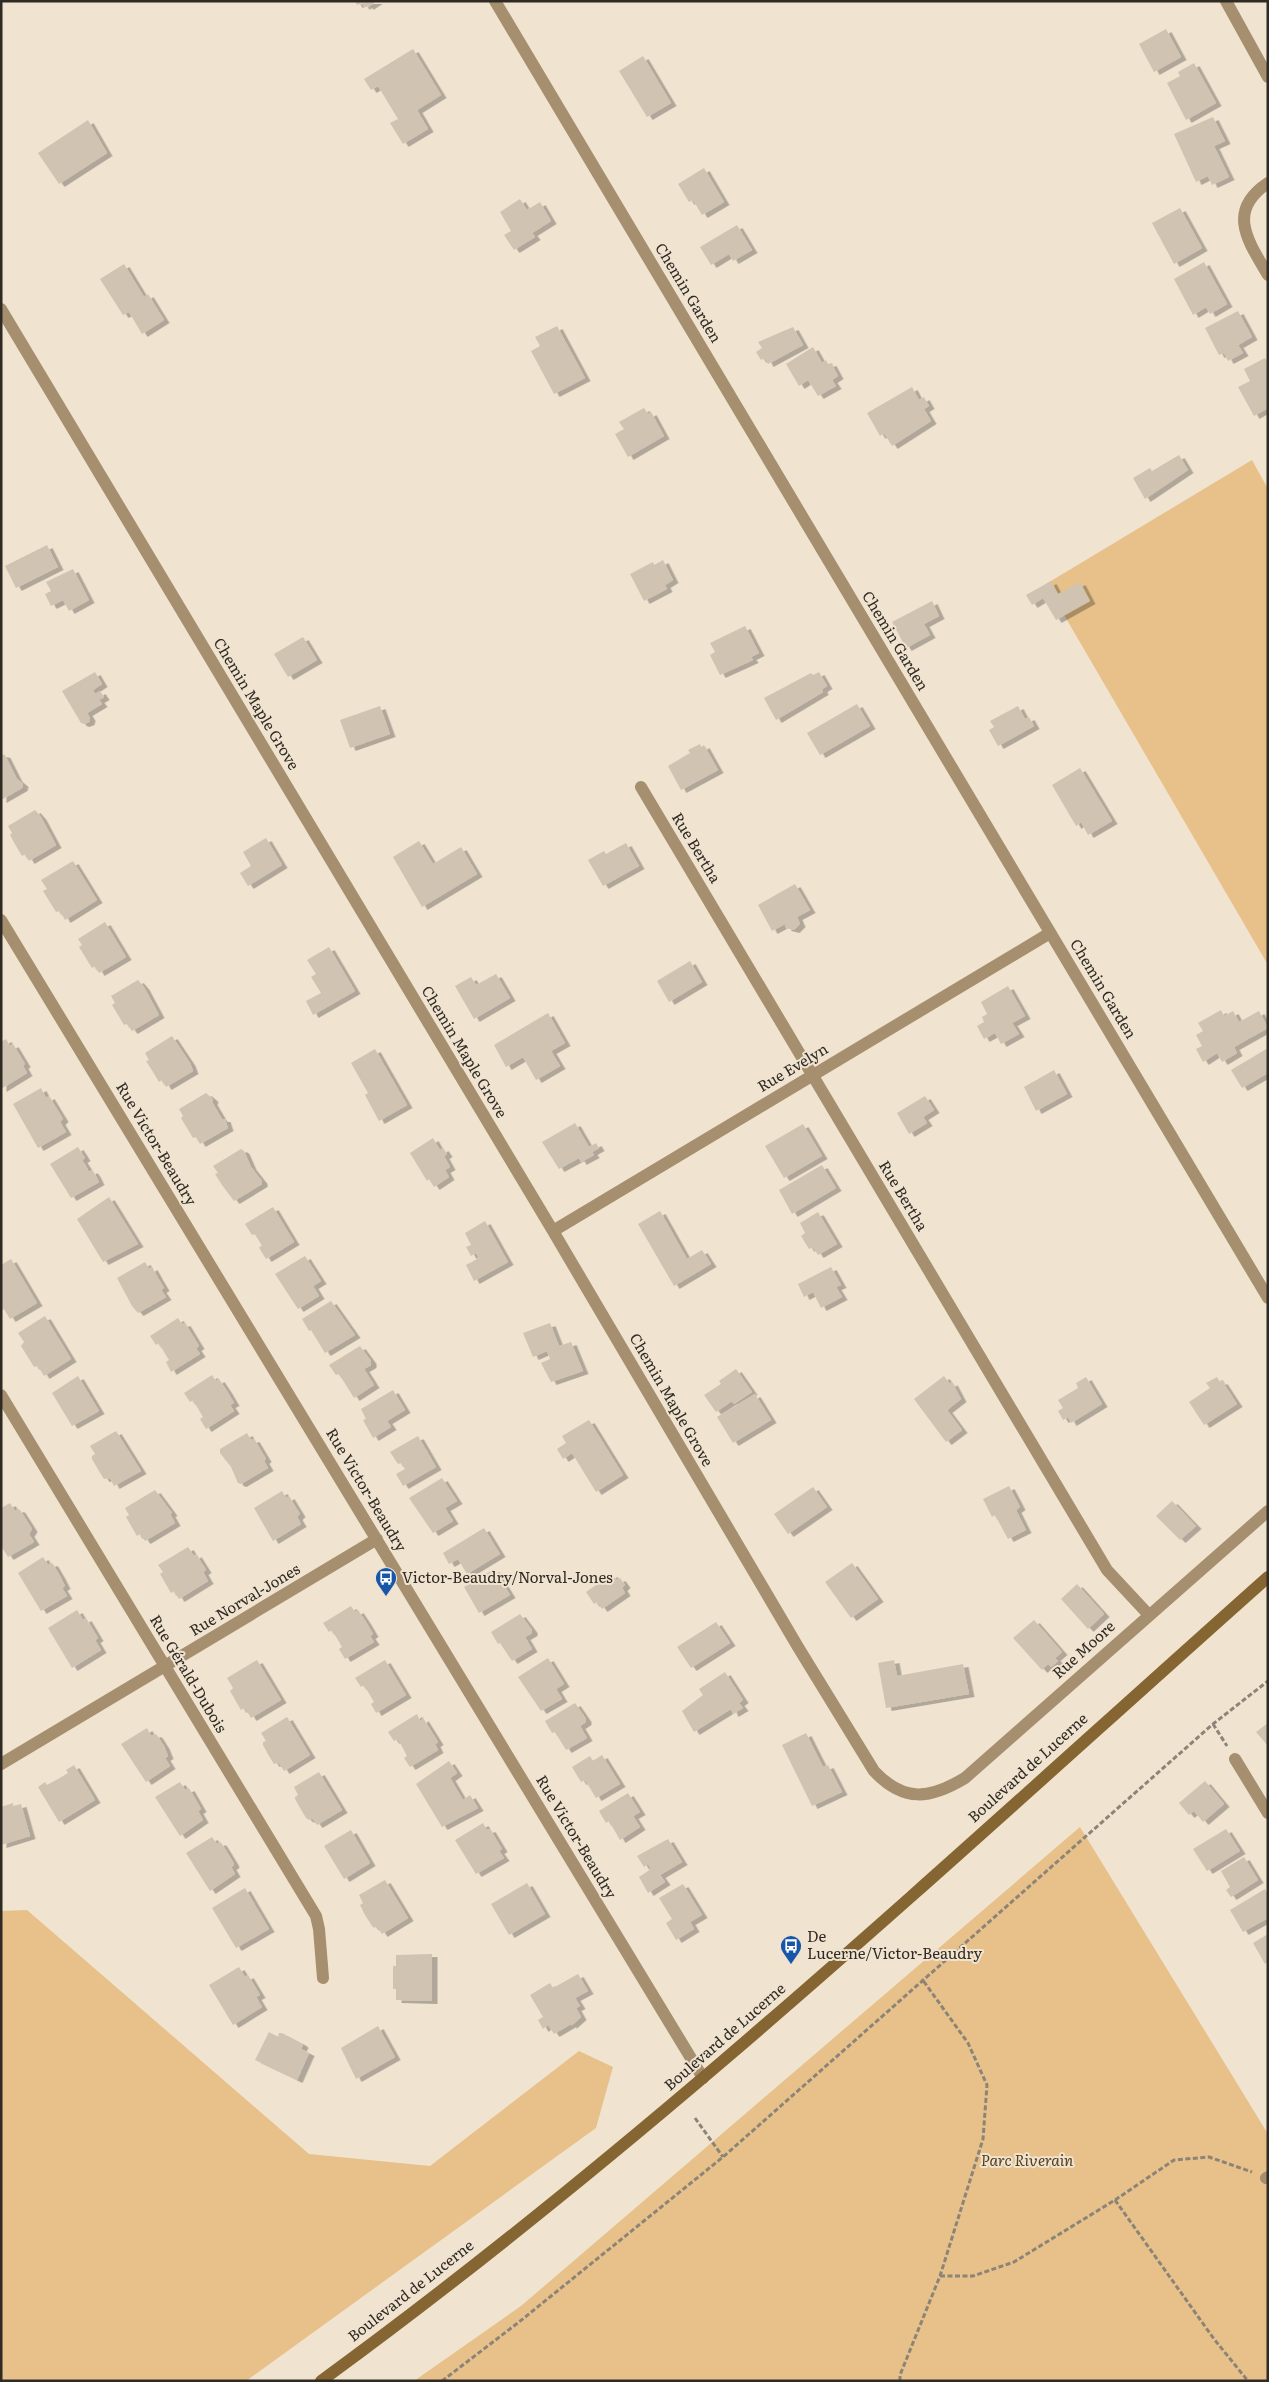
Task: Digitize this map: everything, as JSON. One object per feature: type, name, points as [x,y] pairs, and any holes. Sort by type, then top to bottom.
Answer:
[{"type":"main road","name":"Boulevard de Lucerne","points":[[321,2381],[536,2216],[703,2078],[1268,1577]]},
{"type":"street","name":"Chemin Garden","points":[[495,1],[1268,1298]]},
{"type":"street","points":[[1226,1],[1268,77]]},
{"type":"street","points":[[1268,183],[1256,191],[1246,203],[1243,218],[1244,231],[1250,245],[1268,275]]},
{"type":"street","name":"Chemin Maple Grove","points":[[1,309],[798,1647],[874,1771],[886,1783],[914,1795]]},
{"type":"street","name":"Rue Bertha","points":[[640,787],[1107,1570],[1148,1614]]},
{"type":"street","name":"Rue Victor-Beaudry","points":[[1,920],[703,2078]]},
{"type":"street","name":"Rue Evelyn","points":[[552,1232],[1050,933]]},
{"type":"street","name":"Rue Gérald-Dubois","points":[[1,1395],[316,1916],[319,1929],[323,1978]]},
{"type":"street","name":"Rue Moore","points":[[914,1795],[927,1795],[946,1790],[965,1778],[1148,1614],[1268,1511]]},
{"type":"street","name":"Rue Norval-Jones","points":[[1,1764],[165,1668],[377,1539]]},
{"type":"street","points":[[1235,1759],[1268,1813]]},
{"type":"path","points":[[442,2381],[519,2322],[723,2157],[922,1979],[1213,1724],[1268,1682]]},
{"type":"path","points":[[1213,1724],[1235,1759]]},
{"type":"path","points":[[900,2381],[900,2375],[940,2276],[983,2139],[987,2085],[968,2043],[922,1979]]},
{"type":"path","points":[[695,2118],[723,2157]]},
{"type":"path","points":[[940,2276],[973,2276],[1014,2262],[1115,2200],[1174,2160],[1209,2156],[1267,2177]]},
{"type":"path","points":[[1115,2200],[1214,2339],[1248,2381]]},
{"type":"green space","points":[[1252,460],[1268,489],[1268,965],[1046,584]]},
{"type":"green space","name":"Parc Riverain","points":[[1080,1827],[1268,2134],[1268,2381],[414,2381],[521,2306]]},
{"type":"green space","points":[[27,1910],[309,2154],[430,2166],[579,2051],[613,2067],[596,2128],[246,2381],[1,2381],[1,1911]]},
{"type":"building","points":[[355,1],[377,1],[368,7],[367,5],[364,7],[362,3],[357,5]]},
{"type":"building","points":[[1166,29],[1181,57],[1154,72],[1139,44]]},
{"type":"building","points":[[413,49],[441,95],[417,110],[428,129],[403,144],[390,123],[398,119],[378,86],[371,90],[364,79]]},
{"type":"building","points":[[643,56],[671,103],[647,117],[619,71]]},
{"type":"building","points":[[1194,63],[1216,103],[1186,120],[1167,83],[1180,76],[1178,72]]},
{"type":"building","points":[[1213,117],[1225,141],[1214,146],[1229,177],[1212,185],[1208,176],[1196,182],[1174,134]]},
{"type":"building","points":[[88,120],[107,153],[59,184],[38,153]]},
{"type":"building","points":[[704,168],[724,202],[702,215],[693,200],[689,202],[678,184]]},
{"type":"building","points":[[520,199],[527,210],[540,202],[551,221],[532,233],[535,237],[514,250],[504,235],[511,231],[500,212]]},
{"type":"building","points":[[1180,208],[1202,248],[1174,264],[1152,223]]},
{"type":"building","points":[[737,225],[752,250],[733,261],[729,254],[711,265],[700,247]]},
{"type":"building","points":[[1204,262],[1227,304],[1210,314],[1206,307],[1193,315],[1174,279]]},
{"type":"building","points":[[124,264],[144,297],[148,294],[164,320],[142,334],[129,312],[123,315],[100,279]]},
{"type":"building","points":[[1238,311],[1252,337],[1238,345],[1243,353],[1228,361],[1224,353],[1219,355],[1205,328]]},
{"type":"building","points":[[557,326],[585,378],[554,394],[531,351],[540,346],[535,337]]},
{"type":"building","points":[[793,327],[803,345],[768,364],[765,358],[761,360],[756,352],[762,348],[758,342]]},
{"type":"building","points":[[813,347],[822,363],[826,360],[828,364],[831,363],[838,376],[832,380],[836,386],[818,396],[808,380],[799,386],[786,364]]},
{"type":"building","points":[[1265,358],[1268,363],[1268,408],[1254,416],[1238,387],[1250,381],[1244,369]]},
{"type":"building","points":[[912,387],[919,400],[924,397],[929,406],[924,409],[931,421],[892,446],[884,433],[880,436],[867,413]]},
{"type":"building","points":[[644,408],[648,414],[651,412],[664,436],[628,457],[615,434],[624,429],[619,422]]},
{"type":"building","points":[[1179,455],[1188,470],[1145,499],[1133,478],[1150,468],[1152,471]]},
{"type":"building","points":[[47,545],[58,567],[16,588],[5,566]]},
{"type":"building","points":[[663,560],[673,580],[665,585],[667,589],[644,601],[630,574],[653,562],[654,565]]},
{"type":"building","points":[[73,569],[89,600],[69,611],[63,600],[51,606],[45,594],[51,591],[46,582]]},
{"type":"building","points":[[1051,581],[1058,594],[1080,582],[1090,601],[1056,620],[1043,598],[1032,605],[1026,595]]},
{"type":"building","points":[[932,601],[939,616],[924,624],[930,635],[906,648],[892,622]]},
{"type":"building","points":[[745,626],[759,653],[751,657],[753,660],[720,675],[710,655],[715,652],[710,643]]},
{"type":"building","points":[[303,637],[317,660],[288,677],[274,654]]},
{"type":"building","points":[[95,672],[102,684],[93,690],[95,694],[100,691],[104,697],[99,700],[102,704],[87,713],[90,718],[89,722],[84,724],[81,723],[62,691]]},
{"type":"building","points":[[819,672],[827,686],[822,689],[823,692],[776,720],[764,698],[811,673],[813,675]]},
{"type":"building","points":[[857,704],[870,726],[820,755],[807,733]]},
{"type":"building","points":[[380,706],[390,734],[350,748],[340,720]]},
{"type":"building","points":[[1018,706],[1025,719],[1029,717],[1034,726],[998,746],[989,730],[994,727],[990,721]]},
{"type":"building","points":[[700,744],[701,747],[704,745],[718,770],[681,790],[668,766],[690,753],[688,750]]},
{"type":"building","points":[[1,754],[5,755],[17,779],[23,784],[22,788],[1,800]]},
{"type":"building","points":[[1080,768],[1112,821],[1088,835],[1081,822],[1076,826],[1052,785]]},
{"type":"building","points":[[35,810],[41,817],[56,845],[29,861],[25,854],[22,856],[16,846],[8,826]]},
{"type":"building","points":[[266,838],[282,865],[248,886],[240,873],[251,866],[243,852]]},
{"type":"building","points":[[419,841],[433,864],[461,847],[477,874],[422,907],[393,857]]},
{"type":"building","points":[[626,843],[639,866],[603,886],[588,860],[604,851],[606,854]]},
{"type":"building","points":[[73,861],[97,900],[65,920],[60,911],[56,912],[43,891],[47,889],[41,880]]},
{"type":"building","points":[[795,884],[810,910],[797,917],[800,924],[794,930],[786,928],[785,924],[772,931],[758,905]]},
{"type":"building","points":[[105,922],[126,957],[99,973],[95,966],[92,968],[79,947],[82,945],[78,939]]},
{"type":"building","points":[[329,947],[355,991],[313,1015],[306,1001],[321,993],[311,977],[316,974],[307,960]]},
{"type":"building","points":[[690,961],[702,982],[669,1002],[657,981]]},
{"type":"building","points":[[496,974],[510,998],[474,1019],[455,986],[471,977],[476,985]]},
{"type":"building","points":[[138,980],[144,987],[159,1015],[132,1031],[127,1024],[124,1025],[112,1005],[115,1003],[111,996]]},
{"type":"building","points":[[1008,986],[1025,1016],[1012,1023],[1019,1034],[1001,1044],[995,1033],[984,1039],[977,1026],[984,1022],[982,1017],[987,1014],[981,1002]]},
{"type":"building","points":[[1221,1010],[1224,1016],[1233,1011],[1239,1022],[1259,1011],[1268,1028],[1234,1047],[1237,1053],[1222,1062],[1217,1053],[1203,1062],[1196,1049],[1202,1046],[1196,1035],[1203,1031],[1198,1023]]},
{"type":"building","points":[[548,1013],[565,1043],[551,1051],[560,1066],[536,1080],[523,1057],[506,1067],[494,1045]]},
{"type":"building","points":[[172,1036],[190,1063],[193,1071],[166,1087],[162,1080],[159,1082],[146,1061],[149,1060],[145,1053]]},
{"type":"building","points":[[6,1039],[10,1046],[13,1044],[25,1064],[23,1066],[27,1073],[1,1089],[1,1042]]},
{"type":"building","points":[[1268,1048],[1268,1073],[1242,1088],[1231,1070]]},
{"type":"building","points":[[375,1049],[407,1105],[379,1121],[365,1095],[368,1093],[351,1063]]},
{"type":"building","points":[[1054,1070],[1067,1094],[1036,1111],[1024,1087]]},
{"type":"building","points":[[41,1088],[46,1098],[49,1096],[63,1119],[60,1122],[66,1132],[38,1148],[13,1104]]},
{"type":"building","points":[[206,1093],[213,1099],[212,1102],[222,1119],[225,1119],[228,1128],[200,1144],[196,1137],[193,1138],[181,1118],[183,1116],[179,1109]]},
{"type":"building","points":[[925,1096],[934,1110],[923,1117],[927,1123],[909,1134],[897,1113]]},
{"type":"building","points":[[575,1123],[589,1147],[596,1143],[599,1148],[592,1152],[594,1155],[581,1162],[579,1158],[559,1169],[542,1142]]},
{"type":"building","points":[[803,1124],[822,1156],[784,1178],[765,1146]]},
{"type":"building","points":[[433,1138],[440,1150],[443,1148],[447,1154],[444,1156],[450,1167],[445,1170],[449,1177],[434,1187],[429,1179],[427,1181],[410,1153]]},
{"type":"building","points":[[78,1147],[85,1158],[82,1160],[89,1172],[92,1170],[99,1182],[71,1198],[50,1164]]},
{"type":"building","points":[[241,1149],[244,1151],[251,1167],[262,1181],[262,1184],[234,1201],[215,1174],[218,1173],[213,1166]]},
{"type":"building","points":[[822,1165],[836,1188],[792,1214],[779,1190]]},
{"type":"building","points":[[109,1197],[138,1244],[103,1262],[77,1219]]},
{"type":"building","points":[[273,1207],[294,1242],[266,1259],[259,1247],[262,1246],[255,1234],[252,1235],[245,1224]]},
{"type":"building","points":[[660,1211],[687,1259],[702,1250],[711,1264],[674,1286],[638,1224]]},
{"type":"building","points":[[818,1212],[837,1244],[818,1255],[813,1247],[809,1249],[801,1236],[805,1233],[800,1223]]},
{"type":"building","points":[[485,1221],[508,1262],[474,1281],[466,1265],[479,1258],[476,1253],[471,1256],[466,1247],[471,1245],[465,1233]]},
{"type":"building","points":[[305,1256],[321,1281],[313,1286],[319,1296],[298,1309],[275,1274]]},
{"type":"building","points":[[11,1259],[37,1303],[10,1319],[4,1309],[1,1311],[1,1265]]},
{"type":"building","points":[[145,1262],[149,1269],[152,1267],[164,1288],[161,1290],[166,1297],[138,1313],[132,1306],[117,1278]]},
{"type":"building","points":[[831,1267],[841,1285],[836,1287],[842,1297],[821,1308],[813,1292],[804,1297],[798,1284]]},
{"type":"building","points":[[331,1301],[355,1335],[325,1353],[302,1319]]},
{"type":"building","points":[[45,1316],[71,1359],[44,1376],[38,1366],[34,1367],[21,1346],[24,1342],[18,1333]]},
{"type":"building","points":[[178,1318],[182,1324],[185,1323],[199,1346],[196,1348],[200,1354],[171,1372],[166,1362],[169,1360],[159,1343],[156,1345],[150,1336]]},
{"type":"building","points":[[550,1323],[559,1346],[571,1342],[583,1371],[551,1382],[541,1363],[550,1359],[547,1351],[533,1357],[523,1333]]},
{"type":"building","points":[[360,1346],[371,1361],[371,1365],[364,1369],[374,1385],[354,1398],[339,1374],[336,1375],[329,1365]]},
{"type":"building","points":[[736,1369],[752,1392],[734,1404],[732,1401],[716,1412],[704,1395],[721,1384],[719,1381]]},
{"type":"building","points":[[212,1375],[216,1381],[219,1379],[227,1391],[234,1403],[230,1405],[234,1411],[206,1429],[200,1419],[203,1417],[193,1400],[190,1402],[184,1393]]},
{"type":"building","points":[[78,1376],[99,1411],[72,1426],[52,1393]]},
{"type":"building","points":[[944,1376],[950,1384],[952,1382],[961,1399],[947,1410],[962,1430],[946,1442],[914,1399]]},
{"type":"building","points":[[1086,1377],[1102,1404],[1071,1423],[1068,1417],[1063,1420],[1058,1411],[1063,1408],[1058,1400],[1078,1388],[1076,1383]]},
{"type":"building","points":[[1217,1377],[1220,1382],[1222,1381],[1237,1404],[1204,1425],[1189,1402],[1210,1388],[1206,1383]]},
{"type":"building","points":[[393,1390],[405,1410],[387,1421],[391,1427],[373,1438],[363,1420],[366,1419],[361,1409]]},
{"type":"building","points":[[755,1394],[771,1420],[733,1443],[717,1417]]},
{"type":"building","points":[[589,1420],[623,1475],[596,1492],[572,1453],[563,1459],[557,1449],[566,1443],[562,1436]]},
{"type":"building","points":[[116,1431],[141,1471],[114,1486],[110,1478],[104,1479],[99,1471],[92,1459],[92,1456],[95,1454],[90,1446]]},
{"type":"building","points":[[247,1433],[251,1440],[254,1439],[266,1459],[264,1461],[268,1468],[241,1484],[238,1483],[231,1467],[220,1453],[220,1449]]},
{"type":"building","points":[[418,1436],[436,1467],[403,1486],[396,1474],[405,1469],[401,1463],[398,1464],[390,1452]]},
{"type":"building","points":[[442,1478],[457,1501],[445,1508],[453,1521],[433,1533],[409,1498]]},
{"type":"building","points":[[1009,1486],[1020,1507],[1016,1510],[1026,1530],[1008,1539],[995,1515],[992,1517],[983,1499]]},
{"type":"building","points":[[813,1487],[827,1507],[788,1534],[774,1514]]},
{"type":"building","points":[[155,1490],[172,1513],[170,1514],[175,1523],[145,1541],[140,1534],[137,1536],[126,1517],[129,1515],[125,1508]]},
{"type":"building","points":[[282,1491],[286,1498],[289,1496],[300,1514],[297,1517],[301,1524],[273,1541],[254,1508]]},
{"type":"building","points":[[1172,1501],[1196,1526],[1180,1540],[1156,1516]]},
{"type":"building","points":[[10,1503],[15,1511],[20,1510],[32,1529],[29,1534],[34,1542],[8,1557],[1,1546],[1,1508]]},
{"type":"building","points":[[484,1528],[500,1554],[467,1574],[458,1559],[449,1564],[443,1553]]},
{"type":"building","points":[[188,1547],[194,1556],[196,1554],[206,1570],[203,1572],[208,1581],[179,1599],[174,1591],[171,1593],[160,1574],[163,1572],[158,1565]]},
{"type":"building","points":[[43,1557],[48,1565],[53,1564],[65,1586],[62,1588],[67,1596],[41,1611],[18,1573]]},
{"type":"building","points":[[852,1563],[878,1599],[851,1618],[825,1582]]},
{"type":"building","points":[[494,1569],[510,1595],[479,1613],[464,1587]]},
{"type":"building","points":[[612,1574],[616,1580],[620,1578],[625,1585],[622,1588],[625,1593],[602,1609],[597,1602],[594,1604],[586,1592]]},
{"type":"building","points":[[1077,1584],[1104,1614],[1088,1629],[1061,1599]]},
{"type":"building","points":[[351,1606],[355,1612],[358,1610],[366,1622],[373,1634],[370,1636],[374,1642],[345,1659],[339,1649],[342,1647],[332,1630],[329,1632],[323,1623]]},
{"type":"building","points":[[77,1610],[83,1620],[86,1618],[98,1638],[95,1640],[101,1650],[72,1668],[48,1628]]},
{"type":"building","points":[[520,1614],[532,1630],[532,1633],[525,1637],[532,1649],[512,1661],[491,1632]]},
{"type":"building","points":[[1034,1620],[1062,1652],[1055,1658],[1058,1661],[1051,1667],[1048,1664],[1042,1670],[1013,1638]]},
{"type":"building","points":[[716,1622],[730,1643],[691,1668],[677,1647]]},
{"type":"building","points":[[548,1658],[564,1684],[556,1689],[562,1699],[541,1711],[518,1677]]},
{"type":"building","points":[[257,1660],[281,1700],[251,1718],[245,1708],[241,1710],[230,1691],[233,1688],[227,1678]]},
{"type":"building","points":[[385,1660],[406,1695],[376,1713],[371,1704],[374,1702],[364,1685],[361,1687],[355,1678]]},
{"type":"building","points":[[894,1660],[897,1676],[963,1664],[969,1694],[886,1708],[878,1663]]},
{"type":"building","points":[[725,1672],[743,1700],[739,1703],[743,1708],[733,1714],[731,1709],[694,1732],[682,1711],[703,1695],[699,1689]]},
{"type":"building","points":[[575,1703],[586,1719],[586,1722],[580,1726],[587,1738],[566,1750],[555,1732],[552,1733],[545,1721]]},
{"type":"building","points":[[417,1714],[420,1721],[423,1718],[438,1742],[435,1744],[438,1750],[410,1767],[404,1758],[407,1756],[398,1739],[394,1741],[388,1732]]},
{"type":"building","points":[[287,1717],[310,1755],[284,1771],[279,1763],[274,1764],[269,1756],[263,1745],[263,1742],[266,1741],[261,1733]]},
{"type":"building","points":[[1268,1723],[1268,1746],[1256,1732]]},
{"type":"building","points":[[147,1728],[151,1736],[157,1735],[164,1746],[168,1756],[165,1758],[170,1766],[146,1782],[121,1744]]},
{"type":"building","points":[[806,1733],[823,1767],[828,1765],[842,1792],[812,1806],[782,1745]]},
{"type":"building","points":[[602,1755],[620,1784],[596,1798],[585,1780],[581,1782],[572,1767],[590,1756],[593,1761]]},
{"type":"building","points":[[449,1761],[457,1773],[450,1778],[463,1800],[470,1795],[478,1808],[442,1827],[416,1784]]},
{"type":"building","points":[[74,1765],[95,1800],[59,1822],[38,1787],[45,1782],[47,1785],[68,1773],[66,1770]]},
{"type":"building","points":[[319,1772],[342,1810],[317,1825],[312,1818],[309,1820],[306,1818],[295,1799],[298,1795],[294,1787]]},
{"type":"building","points":[[1205,1781],[1224,1804],[1203,1822],[1194,1811],[1189,1815],[1179,1803]]},
{"type":"building","points":[[180,1782],[185,1790],[189,1788],[201,1809],[198,1811],[203,1820],[180,1836],[155,1797]]},
{"type":"building","points":[[628,1793],[640,1812],[633,1816],[640,1827],[620,1840],[609,1821],[606,1823],[599,1811]]},
{"type":"building","points":[[13,1803],[13,1806],[21,1804],[30,1836],[1,1845],[1,1807]]},
{"type":"building","points":[[483,1823],[487,1830],[490,1829],[502,1849],[499,1851],[504,1858],[476,1874],[455,1840]]},
{"type":"building","points":[[1226,1829],[1240,1851],[1207,1871],[1193,1849]]},
{"type":"building","points":[[351,1830],[370,1863],[344,1879],[324,1846]]},
{"type":"building","points":[[212,1837],[217,1844],[220,1842],[222,1844],[233,1862],[234,1865],[231,1867],[235,1874],[210,1891],[186,1853]]},
{"type":"building","points":[[668,1839],[682,1862],[660,1875],[665,1882],[648,1893],[639,1877],[651,1869],[648,1864],[644,1867],[637,1856]]},
{"type":"building","points":[[1244,1857],[1258,1880],[1231,1897],[1226,1890],[1230,1887],[1221,1871]]},
{"type":"building","points":[[385,1880],[408,1918],[382,1934],[377,1926],[374,1928],[372,1926],[365,1915],[360,1905],[363,1903],[359,1895]]},
{"type":"building","points":[[527,1883],[545,1914],[509,1935],[491,1904]]},
{"type":"building","points":[[683,1884],[702,1915],[690,1922],[694,1929],[676,1940],[666,1923],[672,1919],[659,1898]]},
{"type":"building","points":[[245,1888],[269,1929],[236,1948],[212,1908]]},
{"type":"building","points":[[1265,1889],[1268,1894],[1268,1918],[1243,1932],[1230,1910]]},
{"type":"building","points":[[1268,1934],[1268,1962],[1265,1964],[1253,1943]]},
{"type":"building","points":[[432,1954],[432,2001],[396,2000],[396,1989],[393,1989],[393,1966],[396,1966],[396,1955]]},
{"type":"building","points":[[239,1967],[245,1977],[248,1975],[260,1995],[256,1997],[262,2007],[233,2025],[209,1985]]},
{"type":"building","points":[[578,1974],[588,1991],[575,1998],[580,2006],[576,2008],[581,2017],[571,2026],[571,2024],[554,2034],[548,2025],[543,2029],[538,2020],[543,2017],[530,1995],[550,1983],[553,1988]]},
{"type":"building","points":[[378,2026],[395,2057],[356,2079],[341,2048]]},
{"type":"building","points":[[269,2032],[278,2037],[279,2033],[282,2033],[301,2043],[303,2045],[301,2049],[309,2053],[297,2080],[255,2060]]},
{"type":"place","name":"Victor-Beaudry/Norval-Jones","points":[[386,1597]]},
{"type":"place","name":"De Lucerne/Victor-Beaudry","points":[[791,1965]]}]
